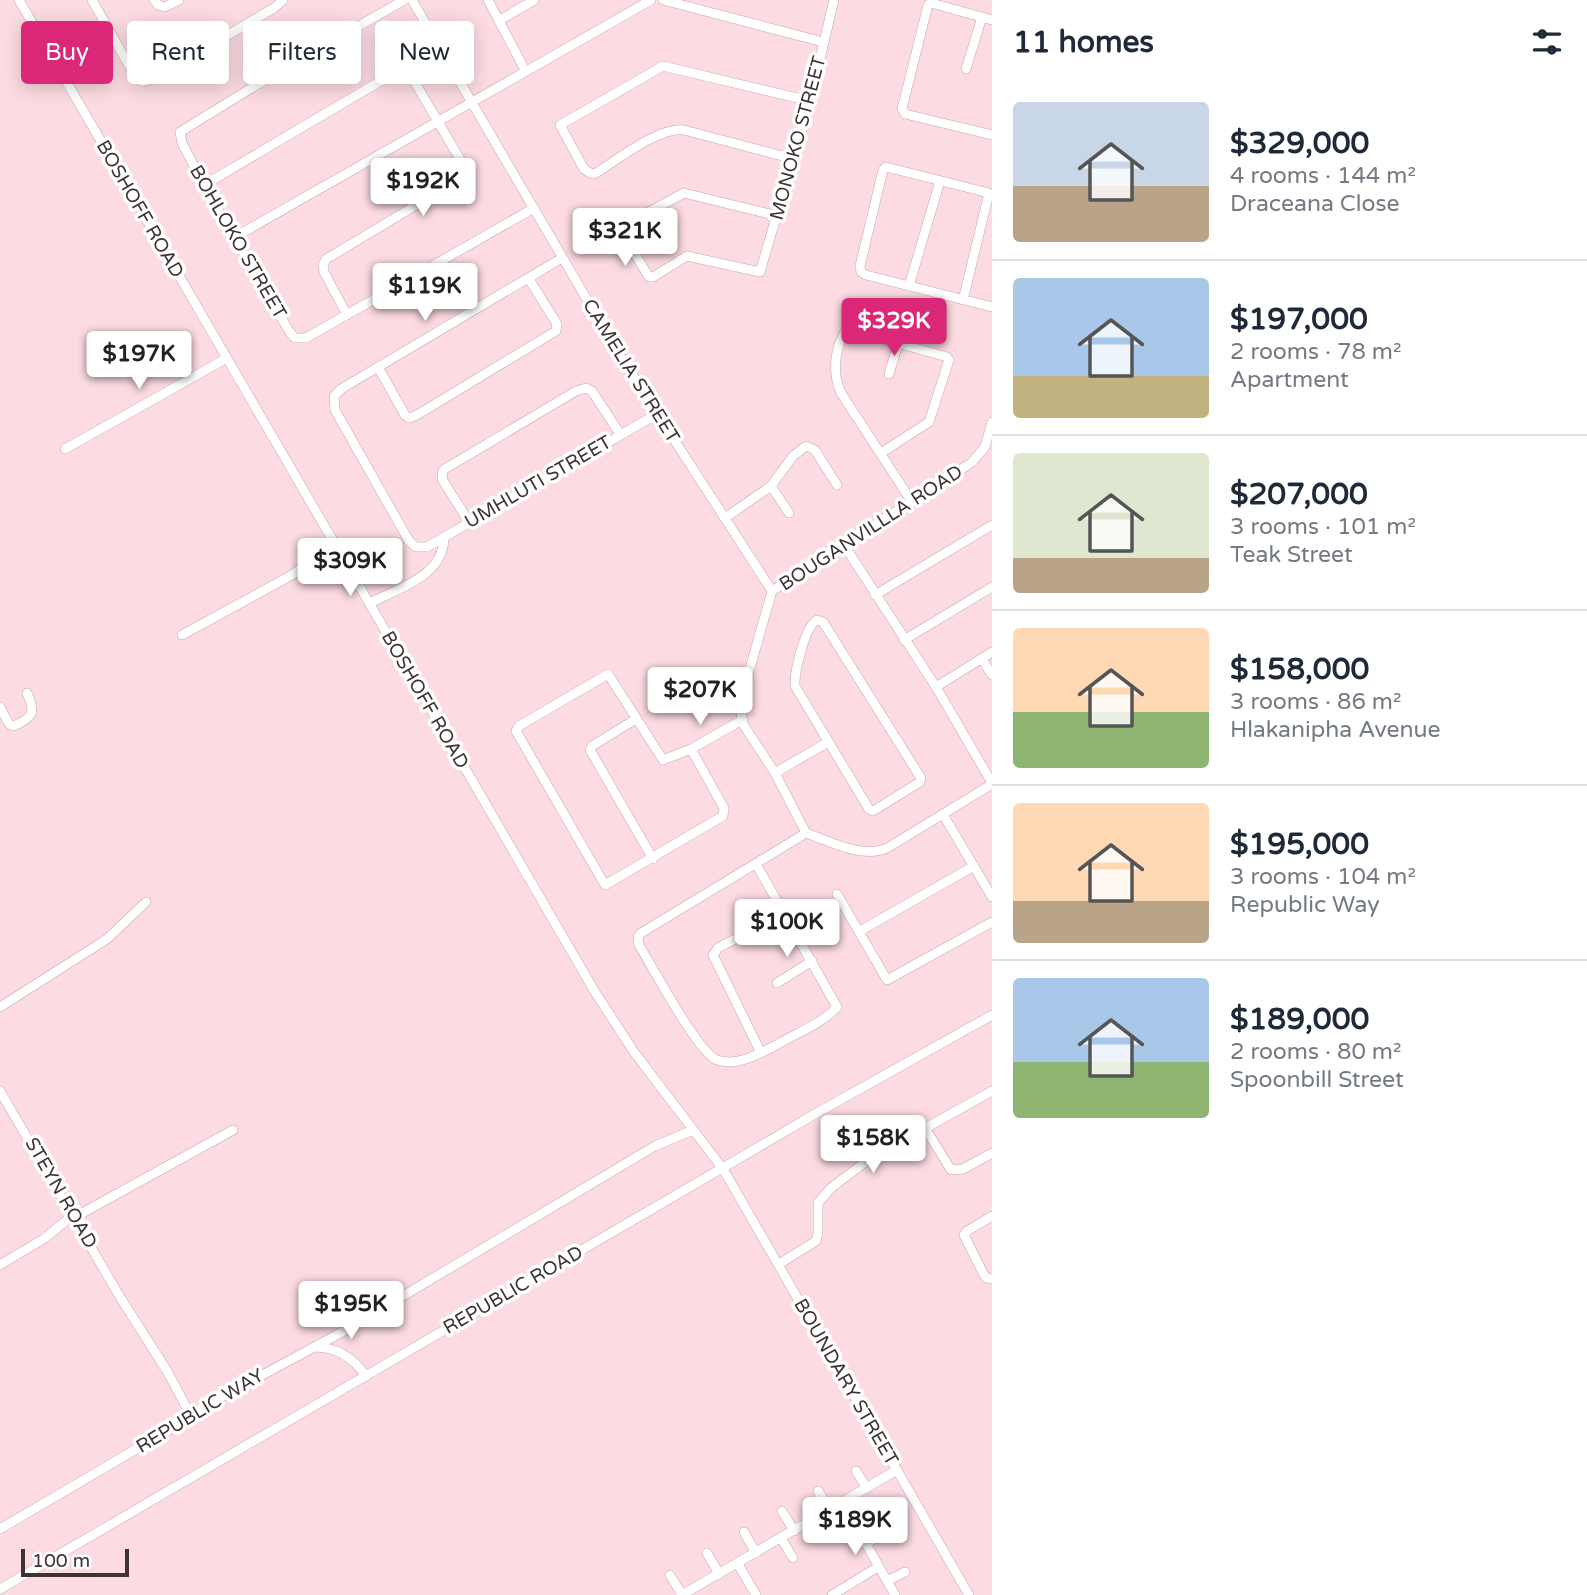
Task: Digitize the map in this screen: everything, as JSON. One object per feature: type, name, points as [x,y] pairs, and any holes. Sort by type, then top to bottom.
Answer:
[{"type":"street","name":"BOSHOFF ROAD","points":[[19,0],[604,1008],[723,1169]]},
{"type":"street","points":[[92,0],[136,78],[144,82],[195,55],[283,0]]},
{"type":"street","points":[[154,0],[165,7],[179,0]]},
{"type":"street","name":"BOHLOKO STREET","points":[[404,0],[181,130],[180,139],[204,185],[293,337],[306,338],[534,208]]},
{"type":"street","name":"CAMELIA STREET","points":[[412,0],[562,258],[657,414],[772,592]]},
{"type":"street","points":[[488,0],[526,70]]},
{"type":"street","points":[[500,20],[534,0]]},
{"type":"street","points":[[235,237],[651,0]]},
{"type":"street","points":[[663,0],[823,42]]},
{"type":"street","name":"MONOKO STREET","points":[[778,216],[684,193],[620,229],[649,277],[690,256],[757,272],[762,270],[778,216],[810,101],[834,0]]},
{"type":"street","points":[[992,20],[930,3],[902,109],[903,112],[992,135]]},
{"type":"street","points":[[966,69],[982,17]]},
{"type":"street","points":[[794,159],[684,130],[672,130],[592,174],[584,169],[560,125],[663,66],[810,101]]},
{"type":"street","points":[[204,185],[398,73],[410,74],[464,166],[464,175],[326,259],[324,272],[346,314]]},
{"type":"street","points":[[964,300],[989,193],[892,167],[883,170],[859,267],[862,273],[909,286],[964,300],[992,307]]},
{"type":"street","points":[[909,286],[940,181]]},
{"type":"street","points":[[529,279],[557,324],[557,330],[416,415],[409,418],[405,415],[379,367],[562,258]]},
{"type":"street","points":[[881,453],[931,420],[949,359],[849,329],[846,330],[835,366],[835,381],[912,502]]},
{"type":"street","points":[[889,374],[898,344]]},
{"type":"street","points":[[65,449],[228,358]]},
{"type":"street","name":"UMHLUTI STREET","points":[[379,367],[337,392],[333,404],[409,541],[419,548],[427,547],[657,414]]},
{"type":"street","points":[[469,522],[442,479],[443,470],[564,398],[583,388],[592,391],[620,434]]},
{"type":"street","name":"BOUGANVILLLA ROAD","points":[[742,720],[743,696],[772,592],[976,459],[985,447],[992,422]]},
{"type":"street","points":[[725,518],[771,486],[793,456],[806,446],[815,450],[837,485]]},
{"type":"street","points":[[771,486],[789,513]]},
{"type":"street","points":[[875,595],[992,525]]},
{"type":"street","points":[[370,603],[429,572],[441,555],[444,537]]},
{"type":"street","points":[[182,635],[290,576],[336,545]]},
{"type":"street","points":[[691,749],[723,806],[724,814],[653,859],[604,885],[516,731],[519,726],[609,674],[662,760],[670,760],[742,720],[775,774],[806,833],[863,852],[876,853],[944,816],[992,784],[936,687],[844,545]]},
{"type":"street","points":[[904,640],[992,587]]},
{"type":"street","points":[[817,620],[823,622],[922,781],[871,811],[828,742],[794,682],[810,626],[817,620]]},
{"type":"street","points":[[936,687],[992,652]]},
{"type":"street","points":[[982,659],[992,675]]},
{"type":"street","points":[[0,707],[9,724],[17,725],[31,716],[33,710],[27,693]]},
{"type":"street","points":[[636,719],[592,746],[590,750],[653,859]]},
{"type":"street","points":[[775,774],[828,742]]},
{"type":"street","points":[[944,816],[992,897]]},
{"type":"street","points":[[756,864],[838,1005],[829,1014],[761,1053],[732,1062],[720,1061],[708,1054],[692,1033],[645,956],[638,937],[806,833]]},
{"type":"street","points":[[860,931],[974,866]]},
{"type":"street","points":[[837,894],[888,980],[992,922]]},
{"type":"street","points":[[0,1007],[107,939],[146,902]]},
{"type":"street","points":[[761,1053],[713,959],[713,954],[718,948],[783,914]]},
{"type":"street","points":[[777,982],[812,961]]},
{"type":"street","name":"REPUBLIC ROAD","points":[[0,1589],[992,1015]]},
{"type":"street","name":"STEYN ROAD","points":[[0,1091],[190,1414]]},
{"type":"street","points":[[779,1264],[816,1241],[817,1207],[831,1188],[862,1164],[992,1091]]},
{"type":"street","points":[[925,1128],[951,1170],[963,1169],[992,1153]]},
{"type":"street","points":[[0,1265],[45,1238],[74,1216],[233,1130]]},
{"type":"street","name":"REPUBLIC WAY","points":[[0,1529],[167,1431],[190,1414],[315,1346],[596,1180],[671,1138],[694,1130]]},
{"type":"street","name":"BOUNDARY STREET","points":[[723,1169],[969,1595]]},
{"type":"street","points":[[992,1216],[964,1235],[985,1276],[992,1279]]},
{"type":"street","points":[[315,1346],[344,1354],[366,1376]]},
{"type":"street","points":[[670,1575],[682,1595],[897,1470]]},
{"type":"street","points":[[856,1471],[867,1488]]},
{"type":"street","points":[[818,1491],[830,1510]]},
{"type":"street","points":[[843,1503],[895,1595]]},
{"type":"street","points":[[782,1511],[794,1531]]},
{"type":"street","points":[[818,1516],[830,1537]]},
{"type":"street","points":[[744,1532],[756,1553]]},
{"type":"street","points":[[865,1544],[884,1534]]},
{"type":"street","points":[[782,1538],[793,1558]]},
{"type":"street","points":[[707,1553],[719,1574]]},
{"type":"street","points":[[738,1564],[756,1595]]},
{"type":"street","points":[[832,1595],[878,1567]]},
{"type":"street","points":[[887,1581],[905,1572]]}]
